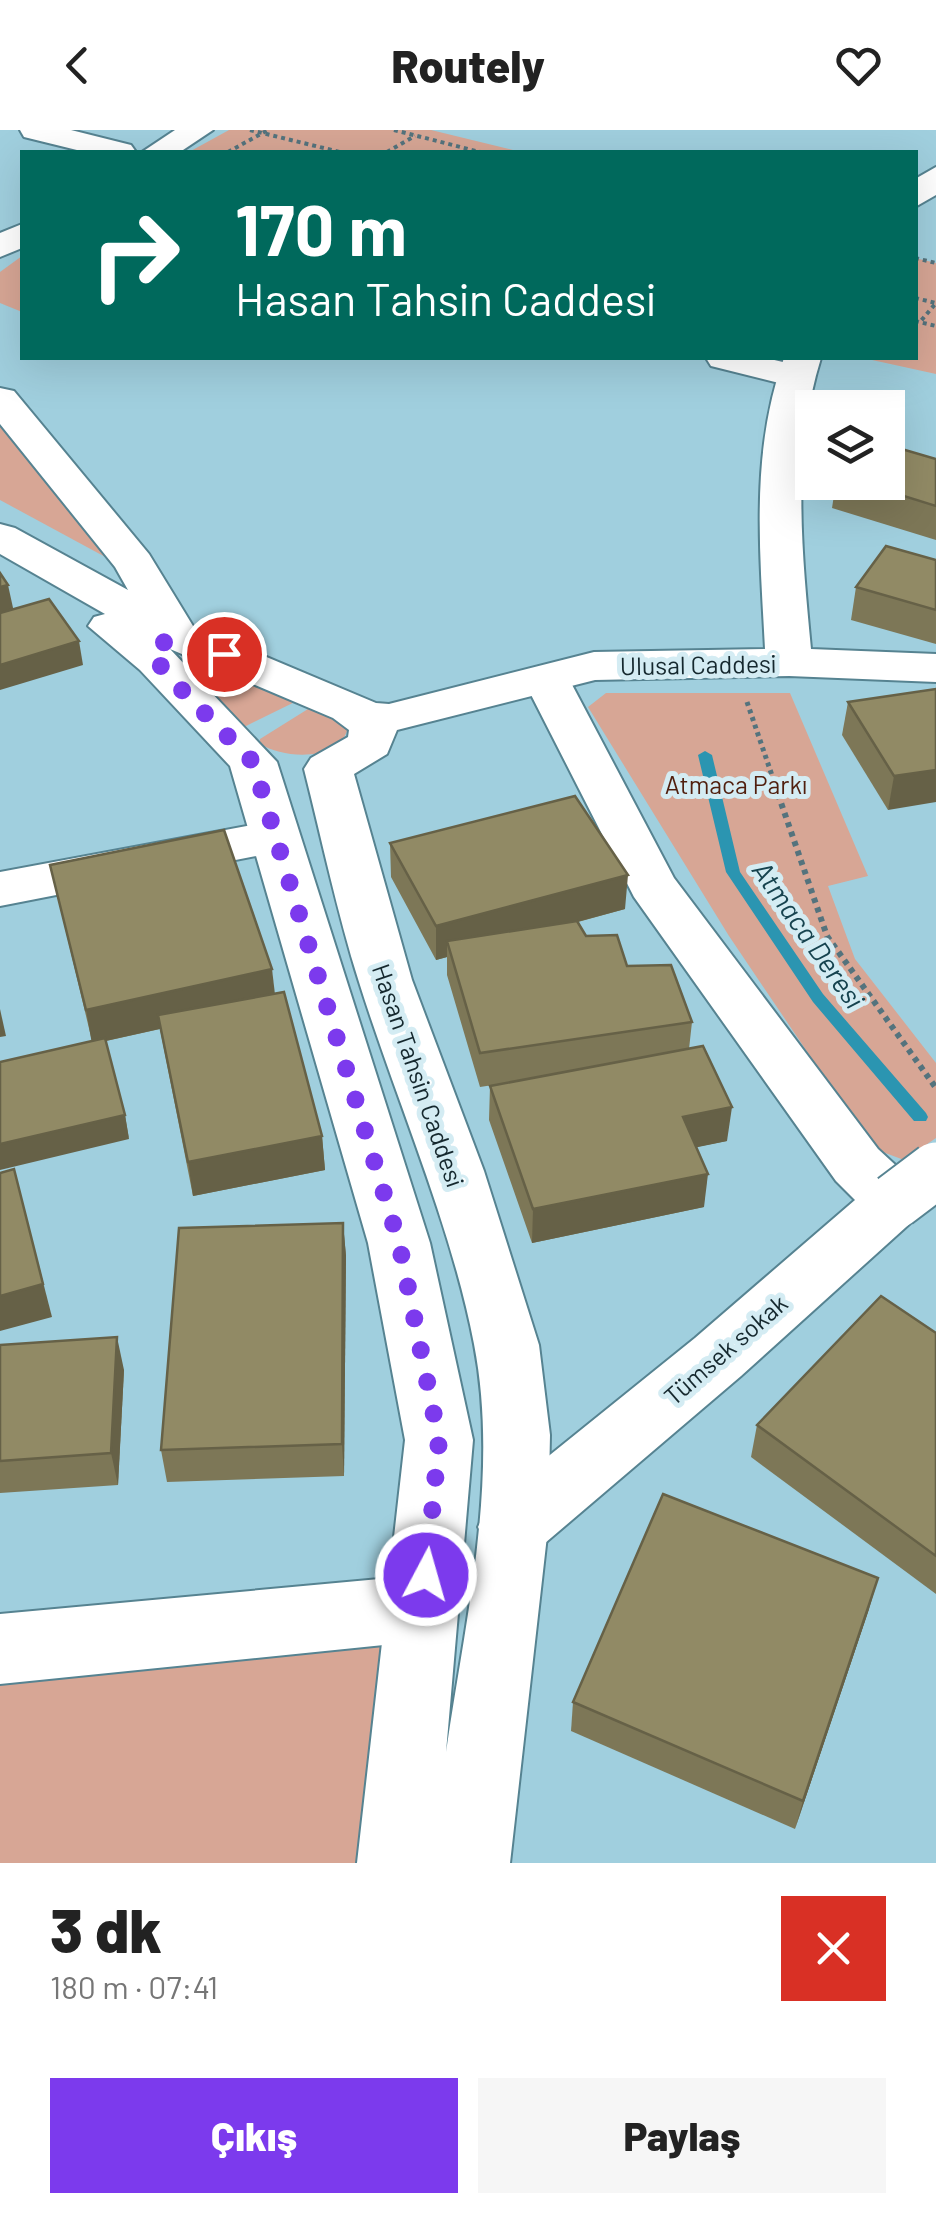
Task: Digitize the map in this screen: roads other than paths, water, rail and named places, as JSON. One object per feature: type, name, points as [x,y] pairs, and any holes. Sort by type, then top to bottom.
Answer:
[{"type":"street","points":[[35,130],[112,150]]},
{"type":"street","points":[[162,150],[198,130]]},
{"type":"street","points":[[743,360],[799,366],[778,490],[789,662]]},
{"type":"street","points":[[0,399],[134,563],[166,648],[253,762],[399,1243],[439,1440],[397,1863]]},
{"type":"street","points":[[0,537],[166,648],[354,743]]},
{"type":"street","points":[[0,565],[123,634],[166,648]]},
{"type":"street","name":"Ulusal Caddesi","points":[[354,743],[464,701],[594,666],[789,662],[936,668]]},
{"type":"street","points":[[546,679],[652,885],[856,1166],[916,1186]]},
{"type":"street","points":[[253,762],[302,771],[354,743]]},
{"type":"street","name":"Hasan Tahsin Caddesi","points":[[354,743],[385,980],[454,1171],[507,1345],[516,1435],[513,1527],[470,1863]]},
{"type":"street","points":[[0,889],[274,836]]},
{"type":"street","name":"Tümsek sokak","points":[[513,1527],[916,1186]]},
{"type":"street","points":[[0,1649],[423,1608]]},
{"type":"waterway","name":"Atmaca Deresi","points":[[705,755],[733,872],[818,998],[920,1117]]},
{"type":"park label","name":"Atmaca Parkı","points":[[736,784]]}]
